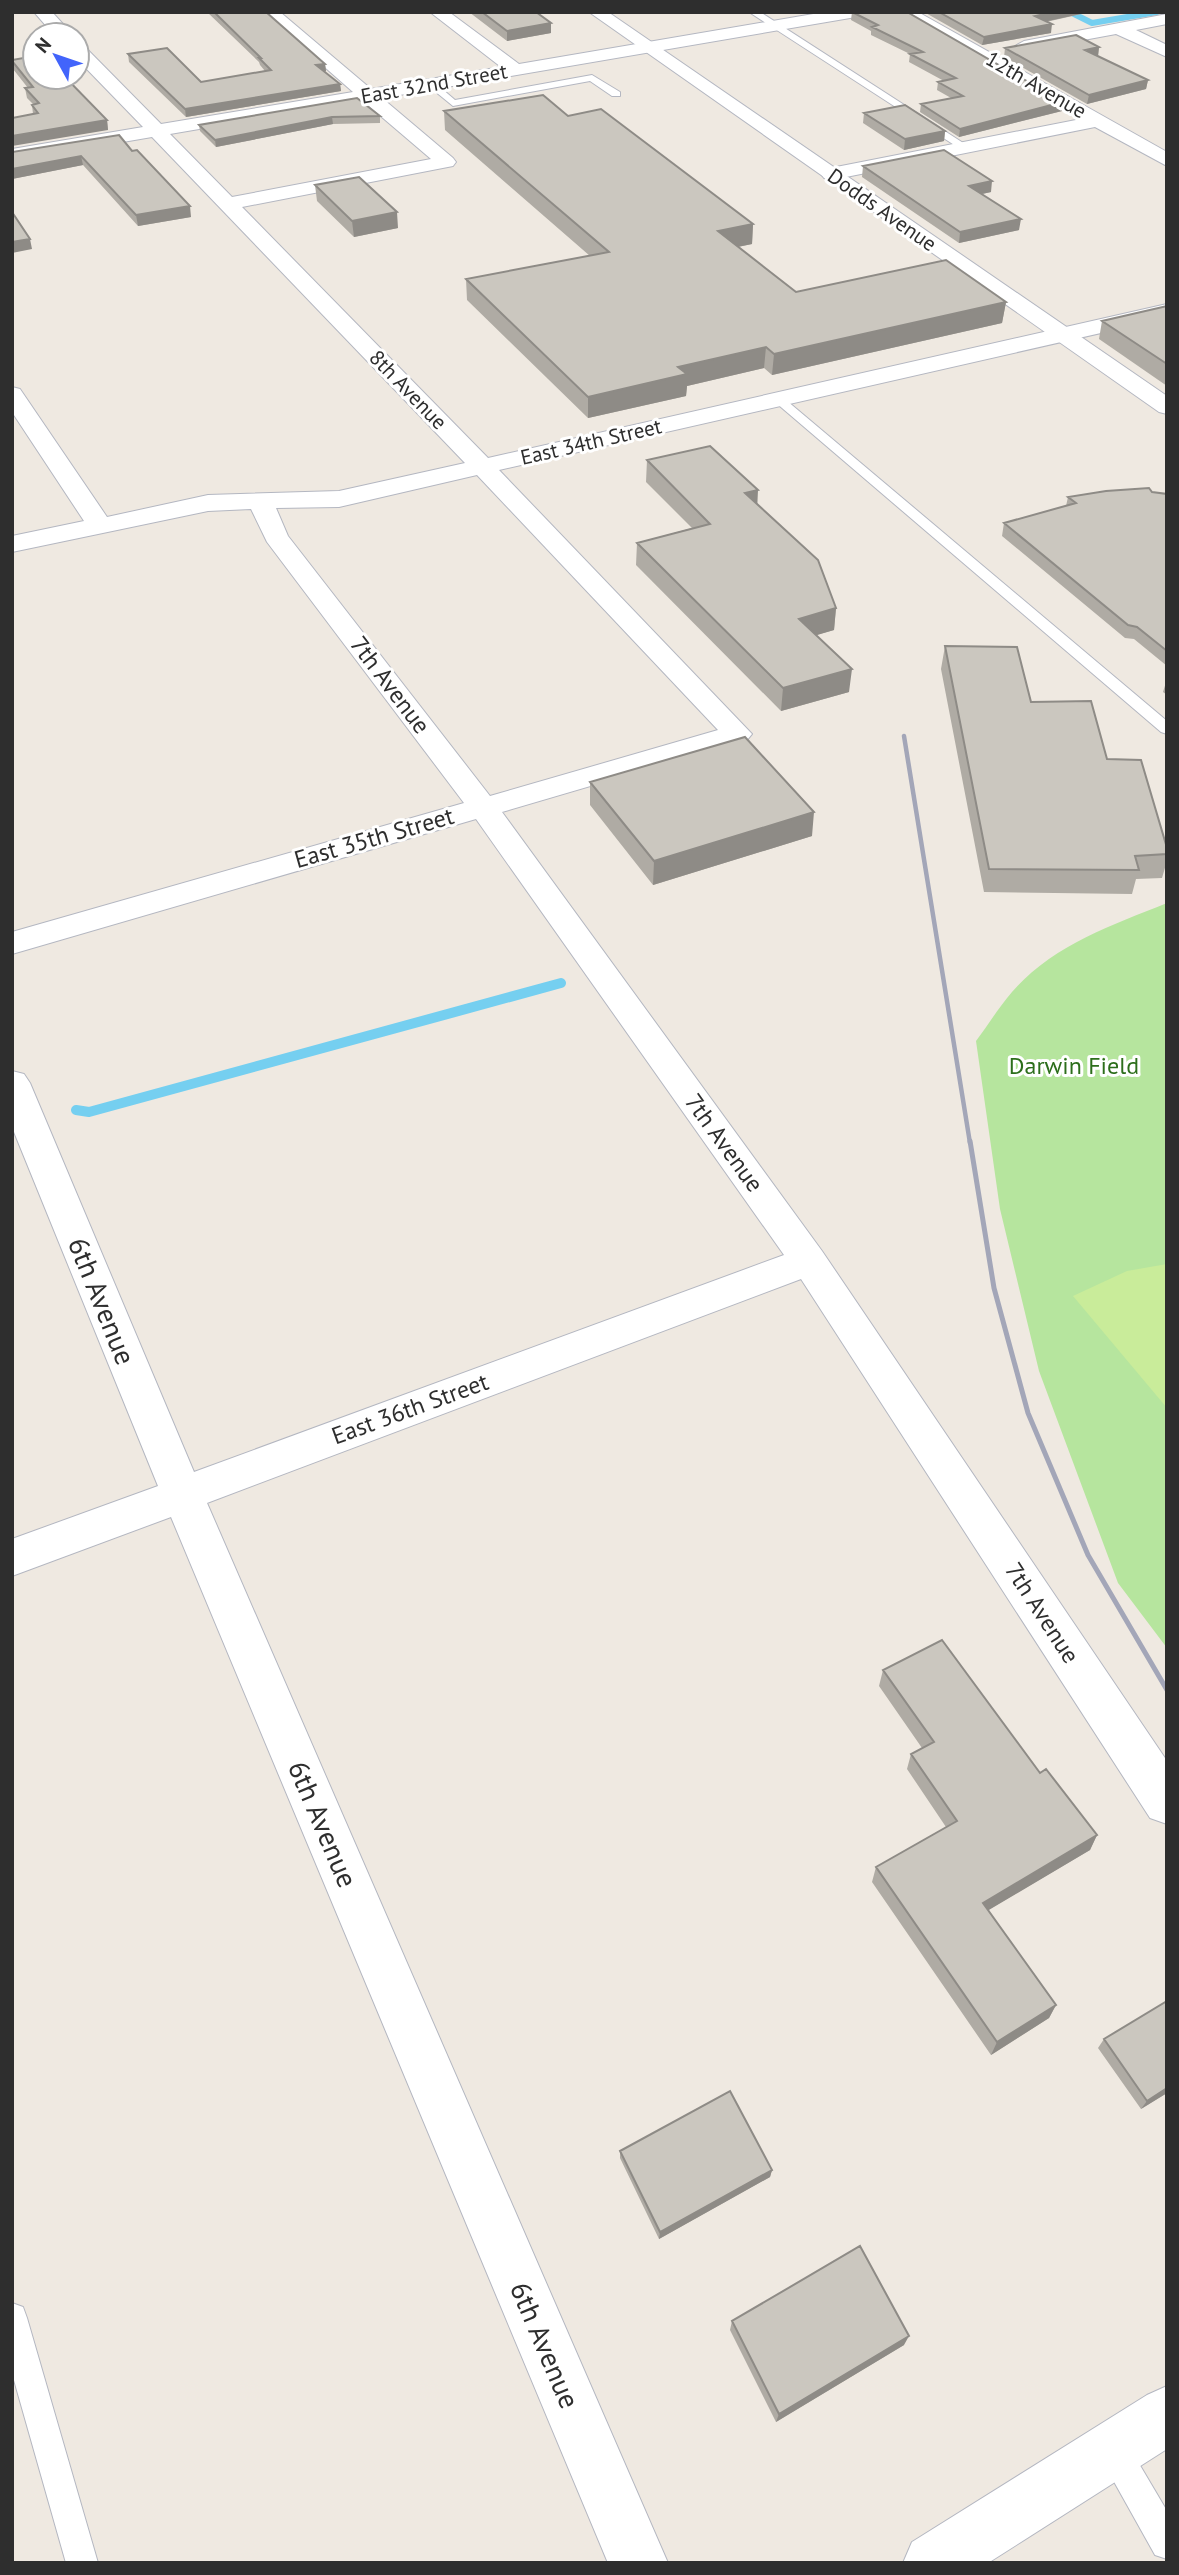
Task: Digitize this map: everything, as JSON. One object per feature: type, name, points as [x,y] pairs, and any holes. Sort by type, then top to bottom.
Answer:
[{"type":"street","points":[[226,204],[446,162],[270,12]]},
{"type":"street","points":[[438,12],[516,70]]},
{"type":"street","name":"Dodds Avenue","points":[[597,12],[1167,407]]},
{"type":"street","name":"East 32nd Street","points":[[12,155],[856,12]]},
{"type":"street","name":"12th Avenue","points":[[905,12],[1167,160]]},
{"type":"street","points":[[981,54],[1167,19]]},
{"type":"street","points":[[1121,29],[1167,52]]},
{"type":"street","name":"8th Avenue","points":[[91,63],[484,467],[737,734]]},
{"type":"street","points":[[373,73],[393,90]]},
{"type":"street","points":[[831,174],[1099,121]]},
{"type":"street","name":"East 34th Street","points":[[12,544],[208,503],[339,499],[1167,311]]},
{"type":"street","points":[[12,394],[99,524]]},
{"type":"street","name":"7th Avenue","points":[[260,501],[276,537],[483,807],[809,1261],[1167,1802]]},
{"type":"street","name":"East 35th Street","points":[[12,943],[737,734]]},
{"type":"street","name":"6th Avenue","points":[[12,1083],[182,1494],[638,2563]]},
{"type":"street","name":"East 36th Street","points":[[12,1558],[809,1261]]},
{"type":"street","points":[[933,2563],[1167,2415]]},
{"type":"lane","points":[[753,12],[965,148]]},
{"type":"lane","points":[[431,84],[453,103],[592,78],[616,94]]},
{"type":"lane","points":[[780,399],[1167,729]]},
{"type":"lane","points":[[12,2318],[82,2563]]},
{"type":"lane","points":[[1113,2449],[1167,2543]]},
{"type":"green space","name":"Darwin Field","points":[[1167,903],[1167,1648],[1118,1583],[1039,1371],[1000,1209],[976,1041],[1012,992],[1046,962],[1084,939]]},
{"type":"green space","points":[[1167,1264],[1167,1408],[1073,1296],[1127,1271]]},
{"type":"building","points":[[214,12],[266,12],[325,64],[316,65],[340,84],[185,109],[128,54],[167,48],[201,82],[271,70]]},
{"type":"building","points":[[482,12],[536,12],[551,23],[507,31]]},
{"type":"building","points":[[852,12],[907,12],[1063,102],[960,129],[921,104],[963,96],[938,82],[956,78],[910,54],[923,52],[872,27],[878,25]]},
{"type":"building","points":[[939,12],[1054,12],[1035,16],[1052,24],[984,37]]},
{"type":"building","points":[[1076,35],[1099,47],[1085,50],[1148,80],[1089,95],[1005,48]]},
{"type":"building","points":[[21,58],[21,72],[12,61]]},
{"type":"building","points":[[28,91],[79,91],[107,120],[12,136],[12,118],[38,113],[32,105],[39,103]]},
{"type":"building","points":[[543,95],[568,116],[601,109],[753,224],[718,231],[796,292],[946,260],[1006,302],[774,354],[766,347],[678,367],[687,374],[588,397],[466,279],[609,252],[444,111]]},
{"type":"building","points":[[357,98],[380,116],[332,117],[215,140],[199,125]]},
{"type":"building","points":[[905,105],[945,131],[905,139],[864,113]]},
{"type":"building","points":[[119,135],[132,151],[137,150],[190,206],[136,215],[81,156],[12,169],[12,152]]},
{"type":"building","points":[[944,150],[992,181],[969,186],[1021,219],[960,232],[863,166]]},
{"type":"building","points":[[359,177],[397,212],[352,221],[315,185]]},
{"type":"building","points":[[12,212],[30,239],[12,242]]},
{"type":"building","points":[[1167,306],[1167,364],[1102,321]]},
{"type":"building","points":[[710,446],[758,490],[745,493],[818,560],[836,608],[799,619],[852,669],[783,688],[637,543],[710,524],[647,460]]},
{"type":"building","points":[[1149,488],[1152,492],[1167,494],[1167,651],[1137,627],[1128,625],[1004,523],[1076,503],[1068,497]]},
{"type":"building","points":[[945,646],[1017,647],[1031,702],[1091,701],[1107,759],[1141,760],[1167,854],[1135,856],[1139,870],[989,869]]},
{"type":"building","points":[[745,737],[814,812],[654,861],[590,782]]},
{"type":"building","points":[[942,1640],[1040,1773],[1046,1769],[1097,1835],[983,1903],[1056,2005],[997,2042],[876,1867],[957,1821],[911,1754],[934,1742],[883,1670]]},
{"type":"building","points":[[1167,2001],[1167,2088],[1147,2101],[1104,2039]]},
{"type":"building","points":[[730,2091],[772,2170],[660,2232],[620,2151]]},
{"type":"building","points":[[860,2246],[909,2336],[779,2414],[732,2321]]},
{"type":"waterway","points":[[1070,12],[1092,23],[1157,12]]},
{"type":"waterway","points":[[76,1110],[89,1112],[561,983]]},
{"type":"railway","points":[[904,736],[970,1143]]},
{"type":"railway","points":[[970,1141],[994,1288],[1028,1413],[1088,1555],[1167,1690]]}]
